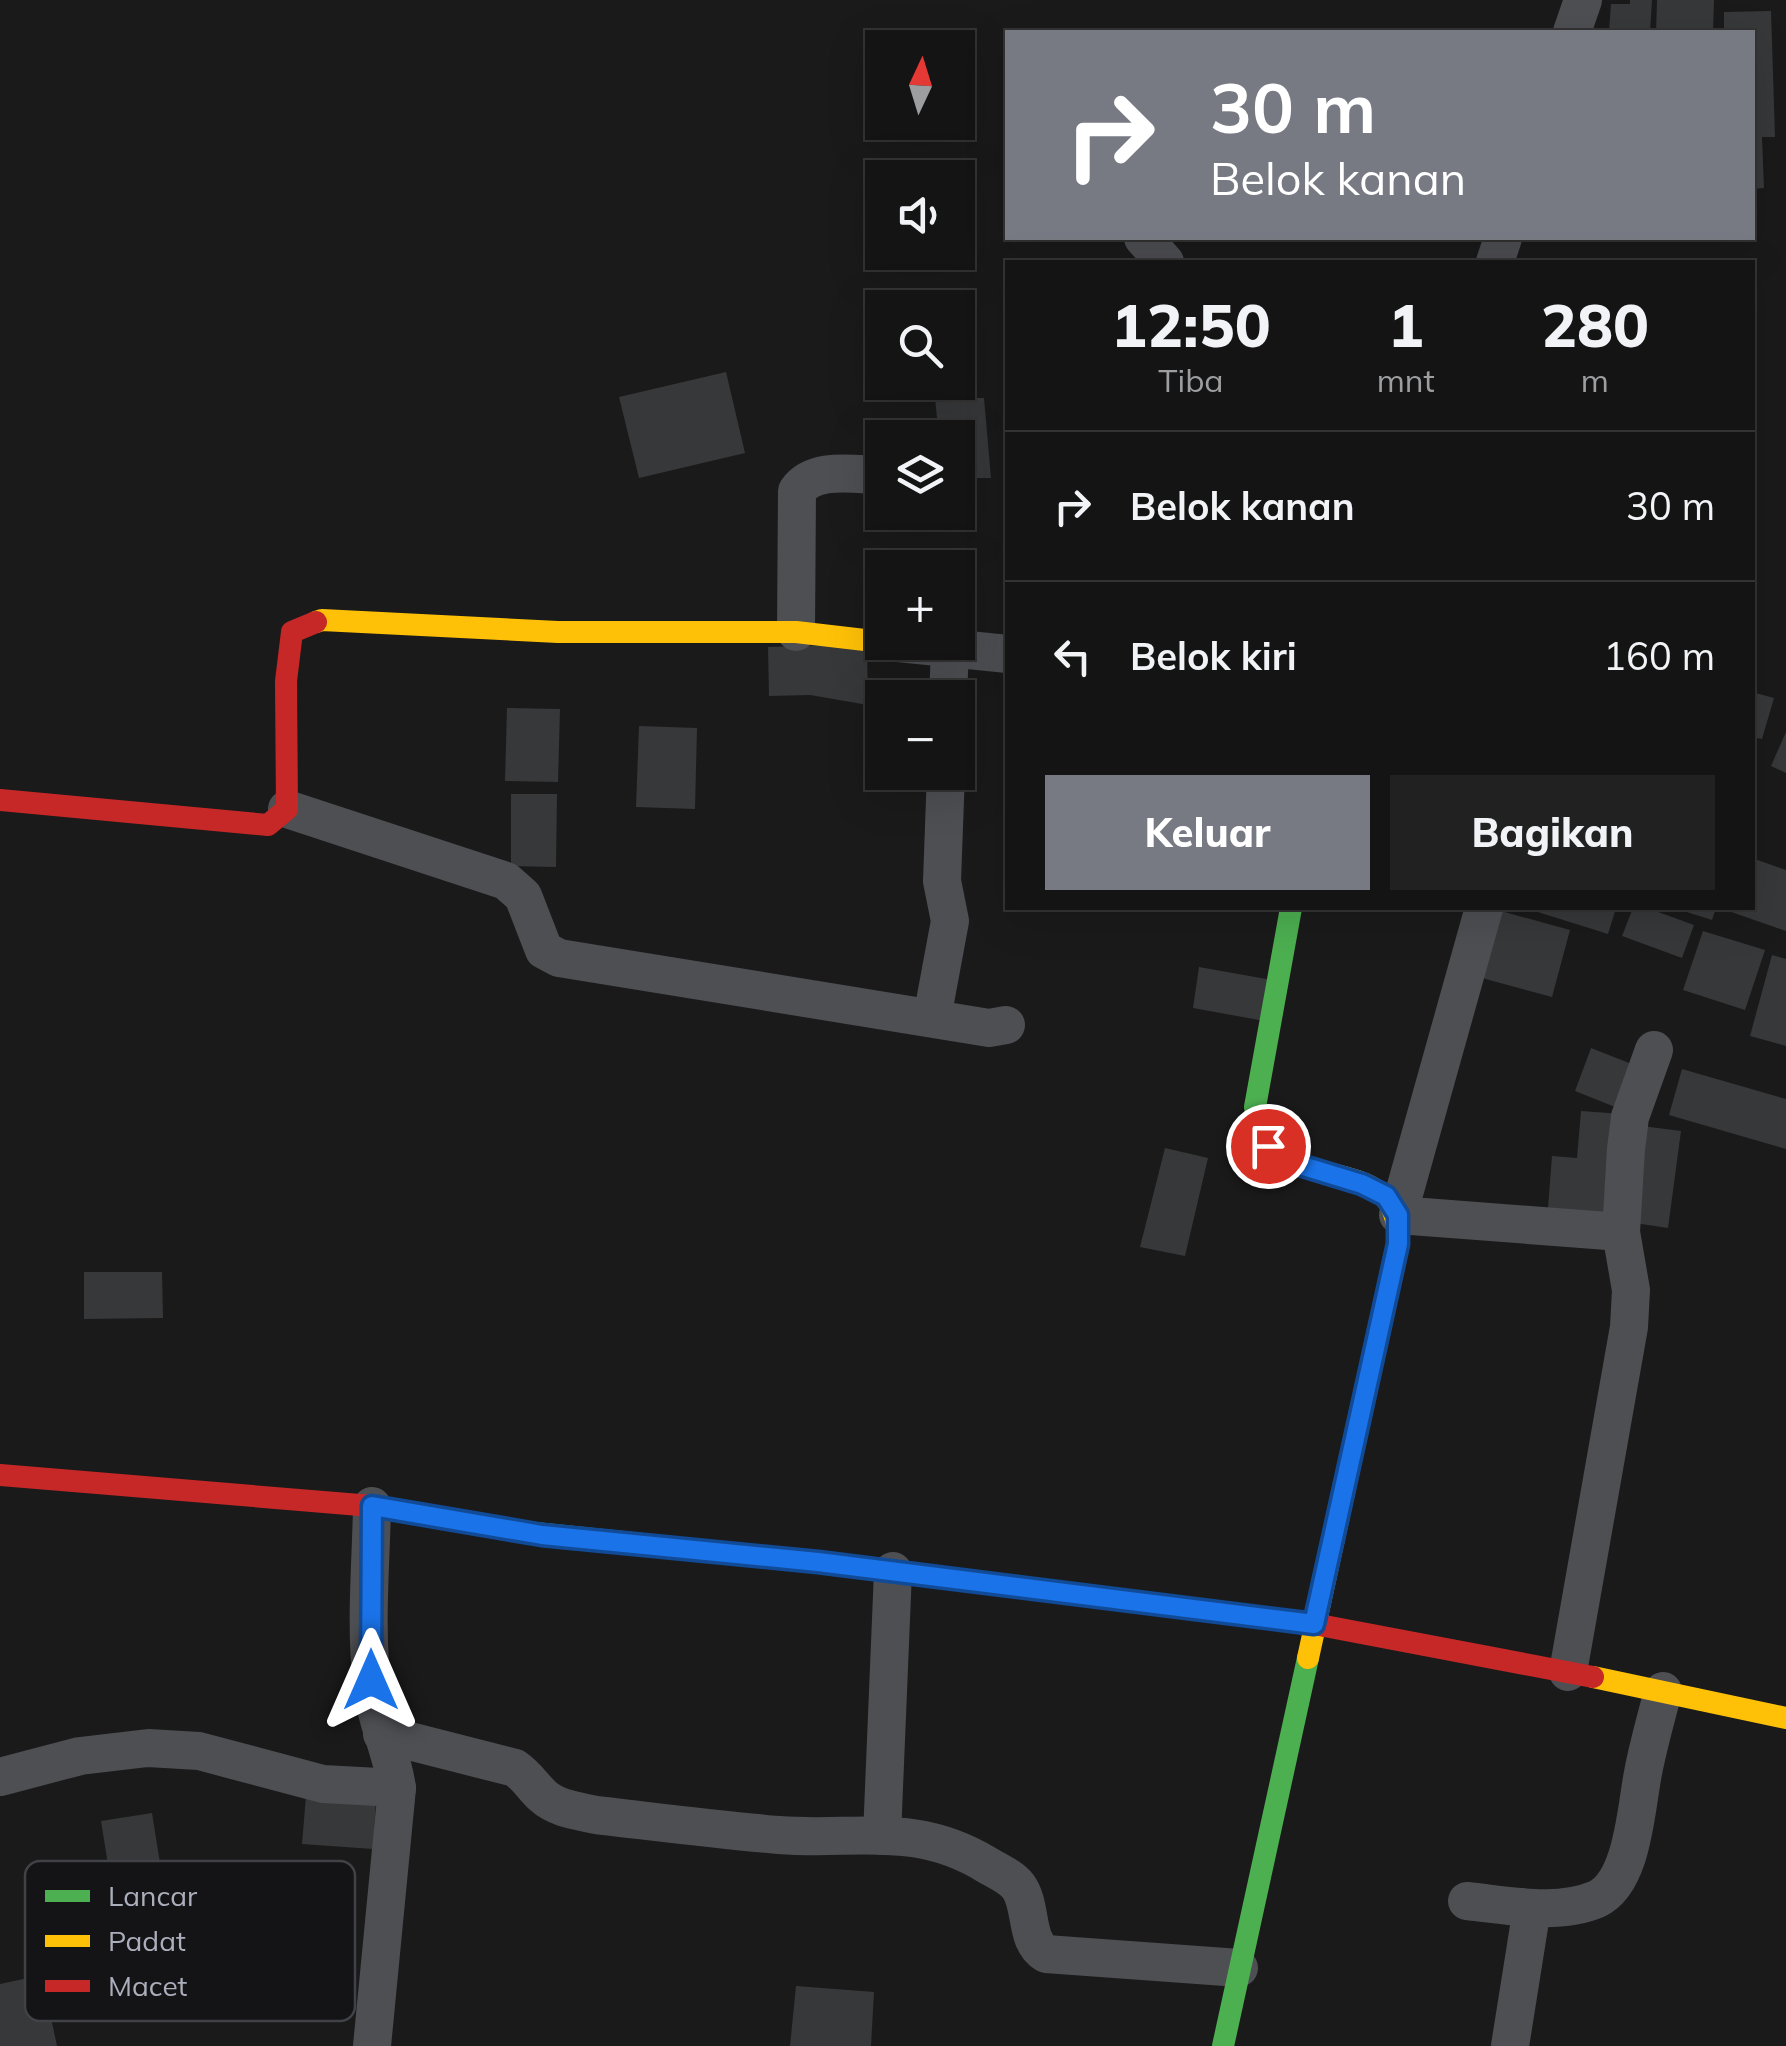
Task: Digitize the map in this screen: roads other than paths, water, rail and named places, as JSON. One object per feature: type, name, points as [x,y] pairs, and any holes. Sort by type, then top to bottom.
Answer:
[{"type":"street","points":[[1573,30],[1583,0]]},
{"type":"street","points":[[1145,240],[1163,260]]},
{"type":"street","points":[[796,632],[797,491],[804,480],[818,476],[865,475]]},
{"type":"street","points":[[0,800],[268,825],[287,808],[286,682],[292,632],[322,620],[558,632],[796,632],[865,640]]},
{"type":"street","points":[[975,651],[1005,654]]},
{"type":"street","points":[[932,1018],[950,921],[942,881],[945,790]]},
{"type":"street","points":[[287,808],[506,882],[523,896],[544,950],[559,958],[990,1028],[1006,1025]]},
{"type":"street","points":[[1291,910],[1255,1107],[1258,1128],[1268,1146],[1290,1162],[1362,1184],[1386,1196],[1398,1215]]},
{"type":"street","points":[[1223,2046],[1398,1244],[1398,1215],[1483,910]]},
{"type":"street","points":[[1568,1672],[1629,1327],[1631,1290],[1621,1232],[1630,1118],[1654,1050]]},
{"type":"street","points":[[1398,1215],[1621,1232]]},
{"type":"street","points":[[0,1476],[372,1506],[542,1535],[894,1572],[1314,1624],[1786,1718]]},
{"type":"street","points":[[372,1506],[371,1680],[397,1788],[372,2046]]},
{"type":"street","points":[[882,1836],[894,1572]]},
{"type":"street","points":[[1467,1902],[1532,1908],[1598,1898],[1614,1884],[1629,1852],[1643,1771],[1663,1692]]},
{"type":"street","points":[[382,1734],[515,1768],[530,1778],[545,1798],[566,1809],[782,1835],[913,1836],[946,1844],[1015,1883],[1026,1905],[1034,1941],[1038,1950],[1046,1954],[1240,1968]]},
{"type":"street","points":[[0,1777],[80,1756],[148,1748],[199,1751],[323,1784],[397,1788]]},
{"type":"street","points":[[1510,2046],[1532,1908]]}]
